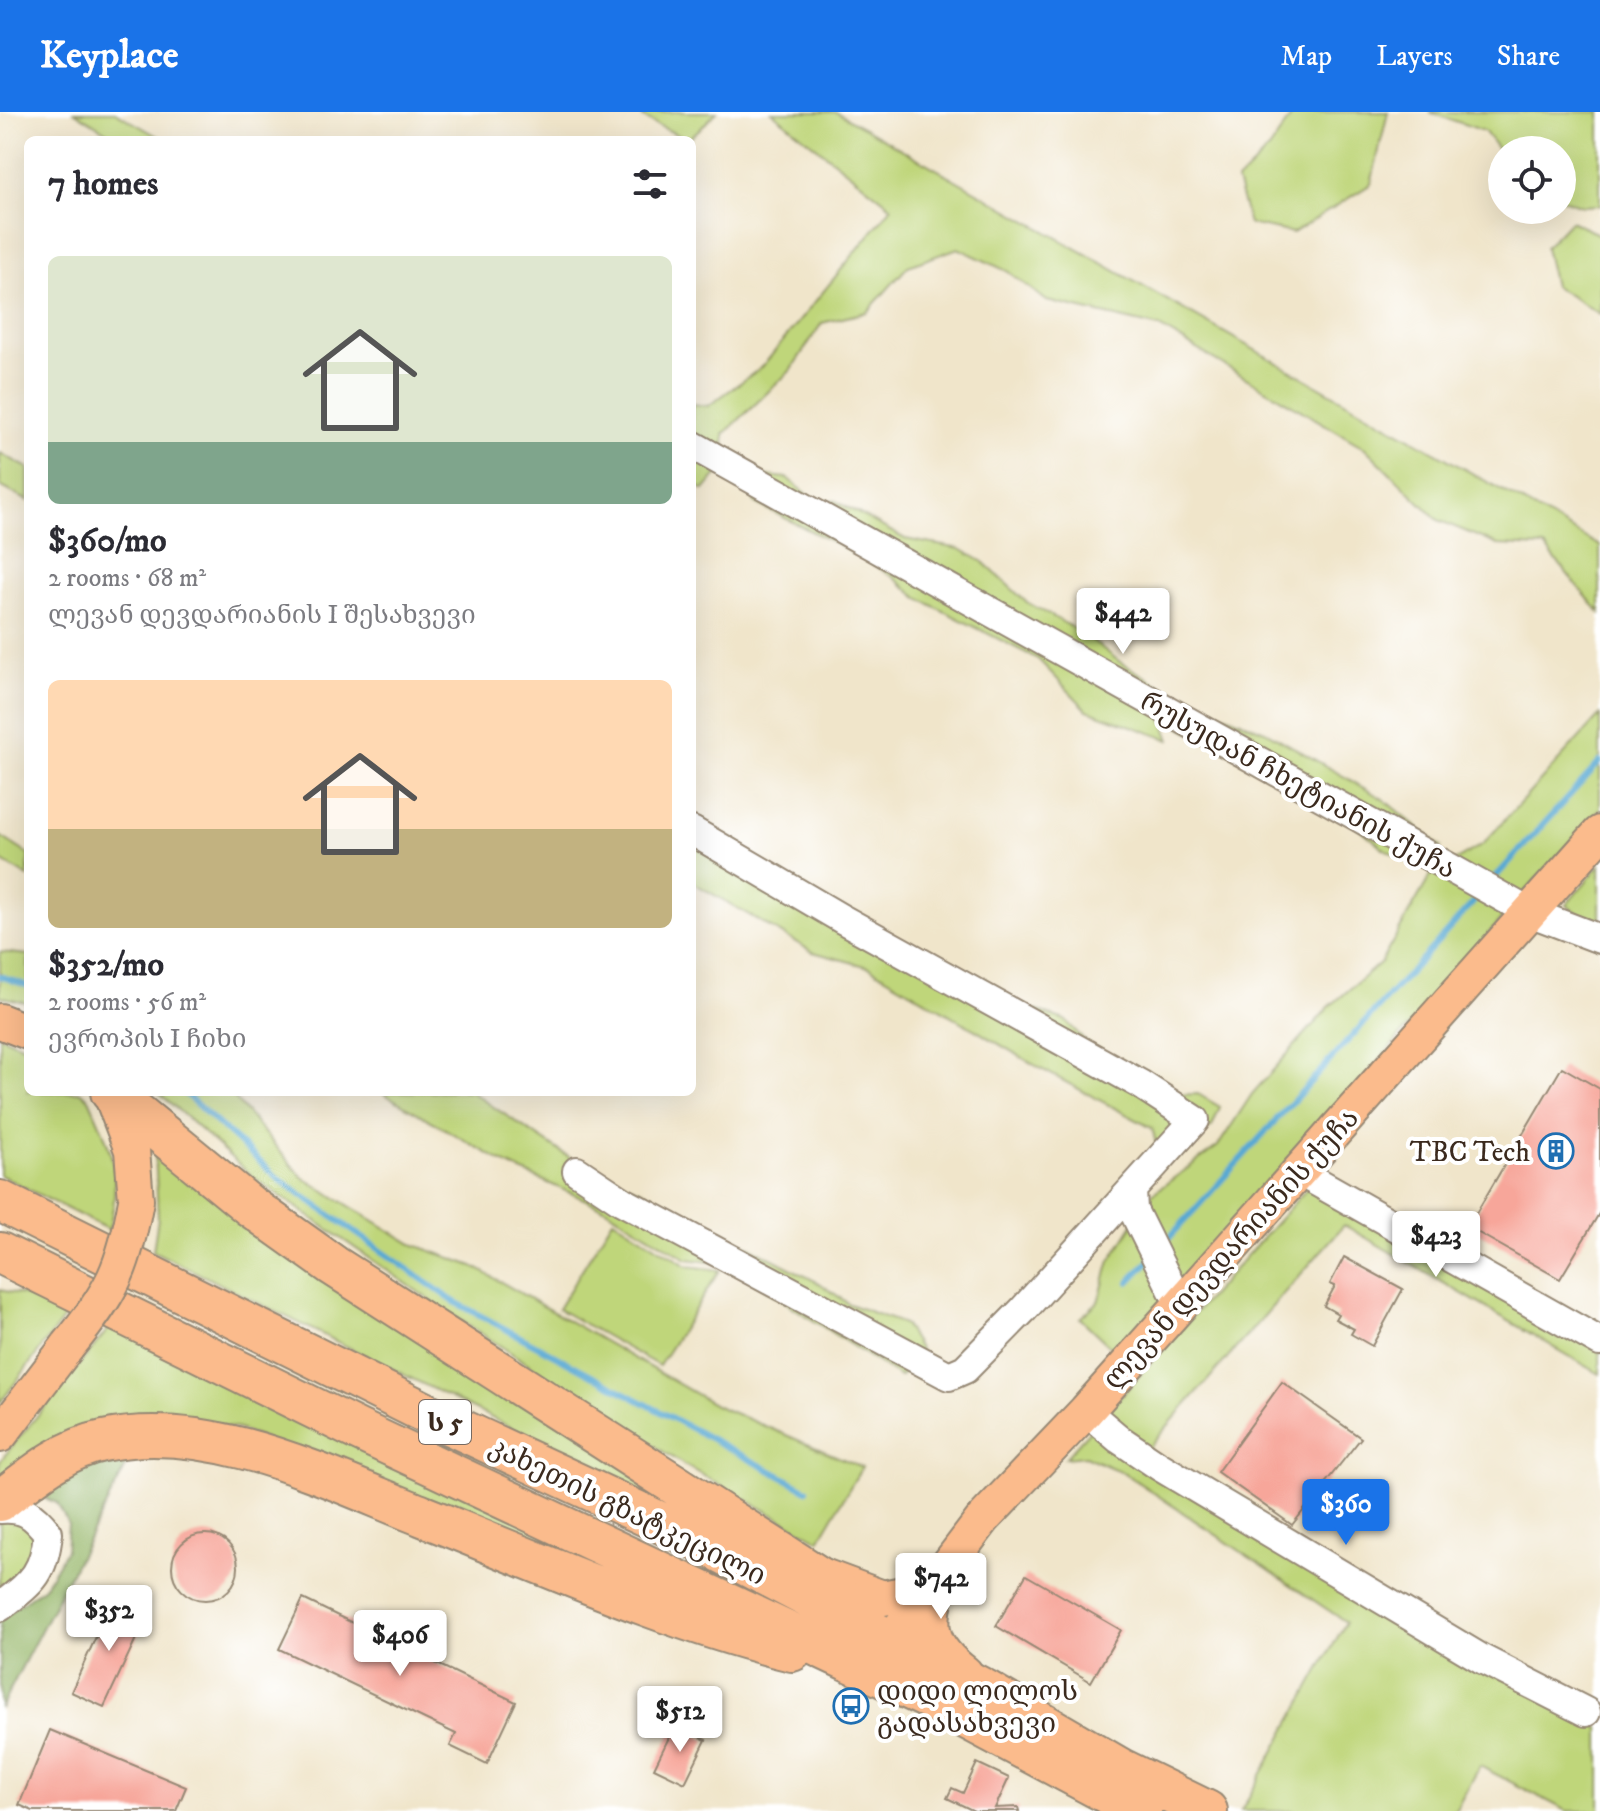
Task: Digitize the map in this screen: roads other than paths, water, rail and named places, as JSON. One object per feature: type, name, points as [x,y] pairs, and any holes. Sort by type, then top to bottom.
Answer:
[{"type":"highway","points":[[115,1096],[250,1206],[334,1266],[818,1574],[845,1595],[880,1655]]},
{"type":"highway","name":"კახეთის გზატკეცილი","points":[[0,1201],[438,1419],[694,1538],[880,1655],[1141,1811]]},
{"type":"highway","name":"კახეთის გზატკეცილი","points":[[0,1253],[358,1430],[880,1655],[987,1691],[1121,1769],[1207,1811]]},
{"type":"highway","points":[[0,1501],[59,1457],[102,1441],[160,1436],[230,1446],[308,1471],[737,1638],[880,1655]]},
{"type":"main road","name":"ლევან დევდარიანის ქუჩა","points":[[880,1655],[983,1519],[1086,1411],[1600,833]]},
{"type":"main road","points":[[0,1021],[24,1030]]},
{"type":"main road","points":[[0,1435],[102,1304],[127,1253],[136,1200],[132,1150],[112,1096]]},
{"type":"main road","points":[[818,1574],[883,1598],[903,1594],[944,1567]]},
{"type":"main road","points":[[944,1567],[932,1611],[932,1636],[950,1662],[987,1691]]},
{"type":"street","name":"რუსუდან ჩხეტიანის ქუჩა","points":[[696,447],[1529,912],[1600,939]]},
{"type":"street","points":[[577,1171],[622,1201],[949,1376],[965,1369],[1023,1310],[1195,1120],[1140,1084],[842,919],[696,833]]},
{"type":"street","points":[[1298,1171],[1600,1342]]},
{"type":"street","points":[[1132,1190],[1133,1210],[1180,1305]]},
{"type":"street","points":[[1086,1411],[1119,1439],[1159,1466],[1482,1659],[1586,1712]]},
{"type":"street","points":[[0,1509],[20,1507],[34,1516],[48,1533],[45,1564],[29,1585],[0,1607]]},
{"type":"waterway","points":[[1492,881],[1600,762]]},
{"type":"waterway","points":[[1160,1248],[1480,895]]},
{"type":"waterway","points":[[0,976],[24,985]]},
{"type":"waterway","points":[[187,1096],[279,1179],[453,1301],[807,1490]]},
{"type":"waterway","points":[[1129,1282],[1150,1260]]},
{"type":"place","name":"TBC Tech","points":[[1556,1151]]},
{"type":"place","name":"დიდი ლილოს გადასახვევი","points":[[851,1706]]}]
